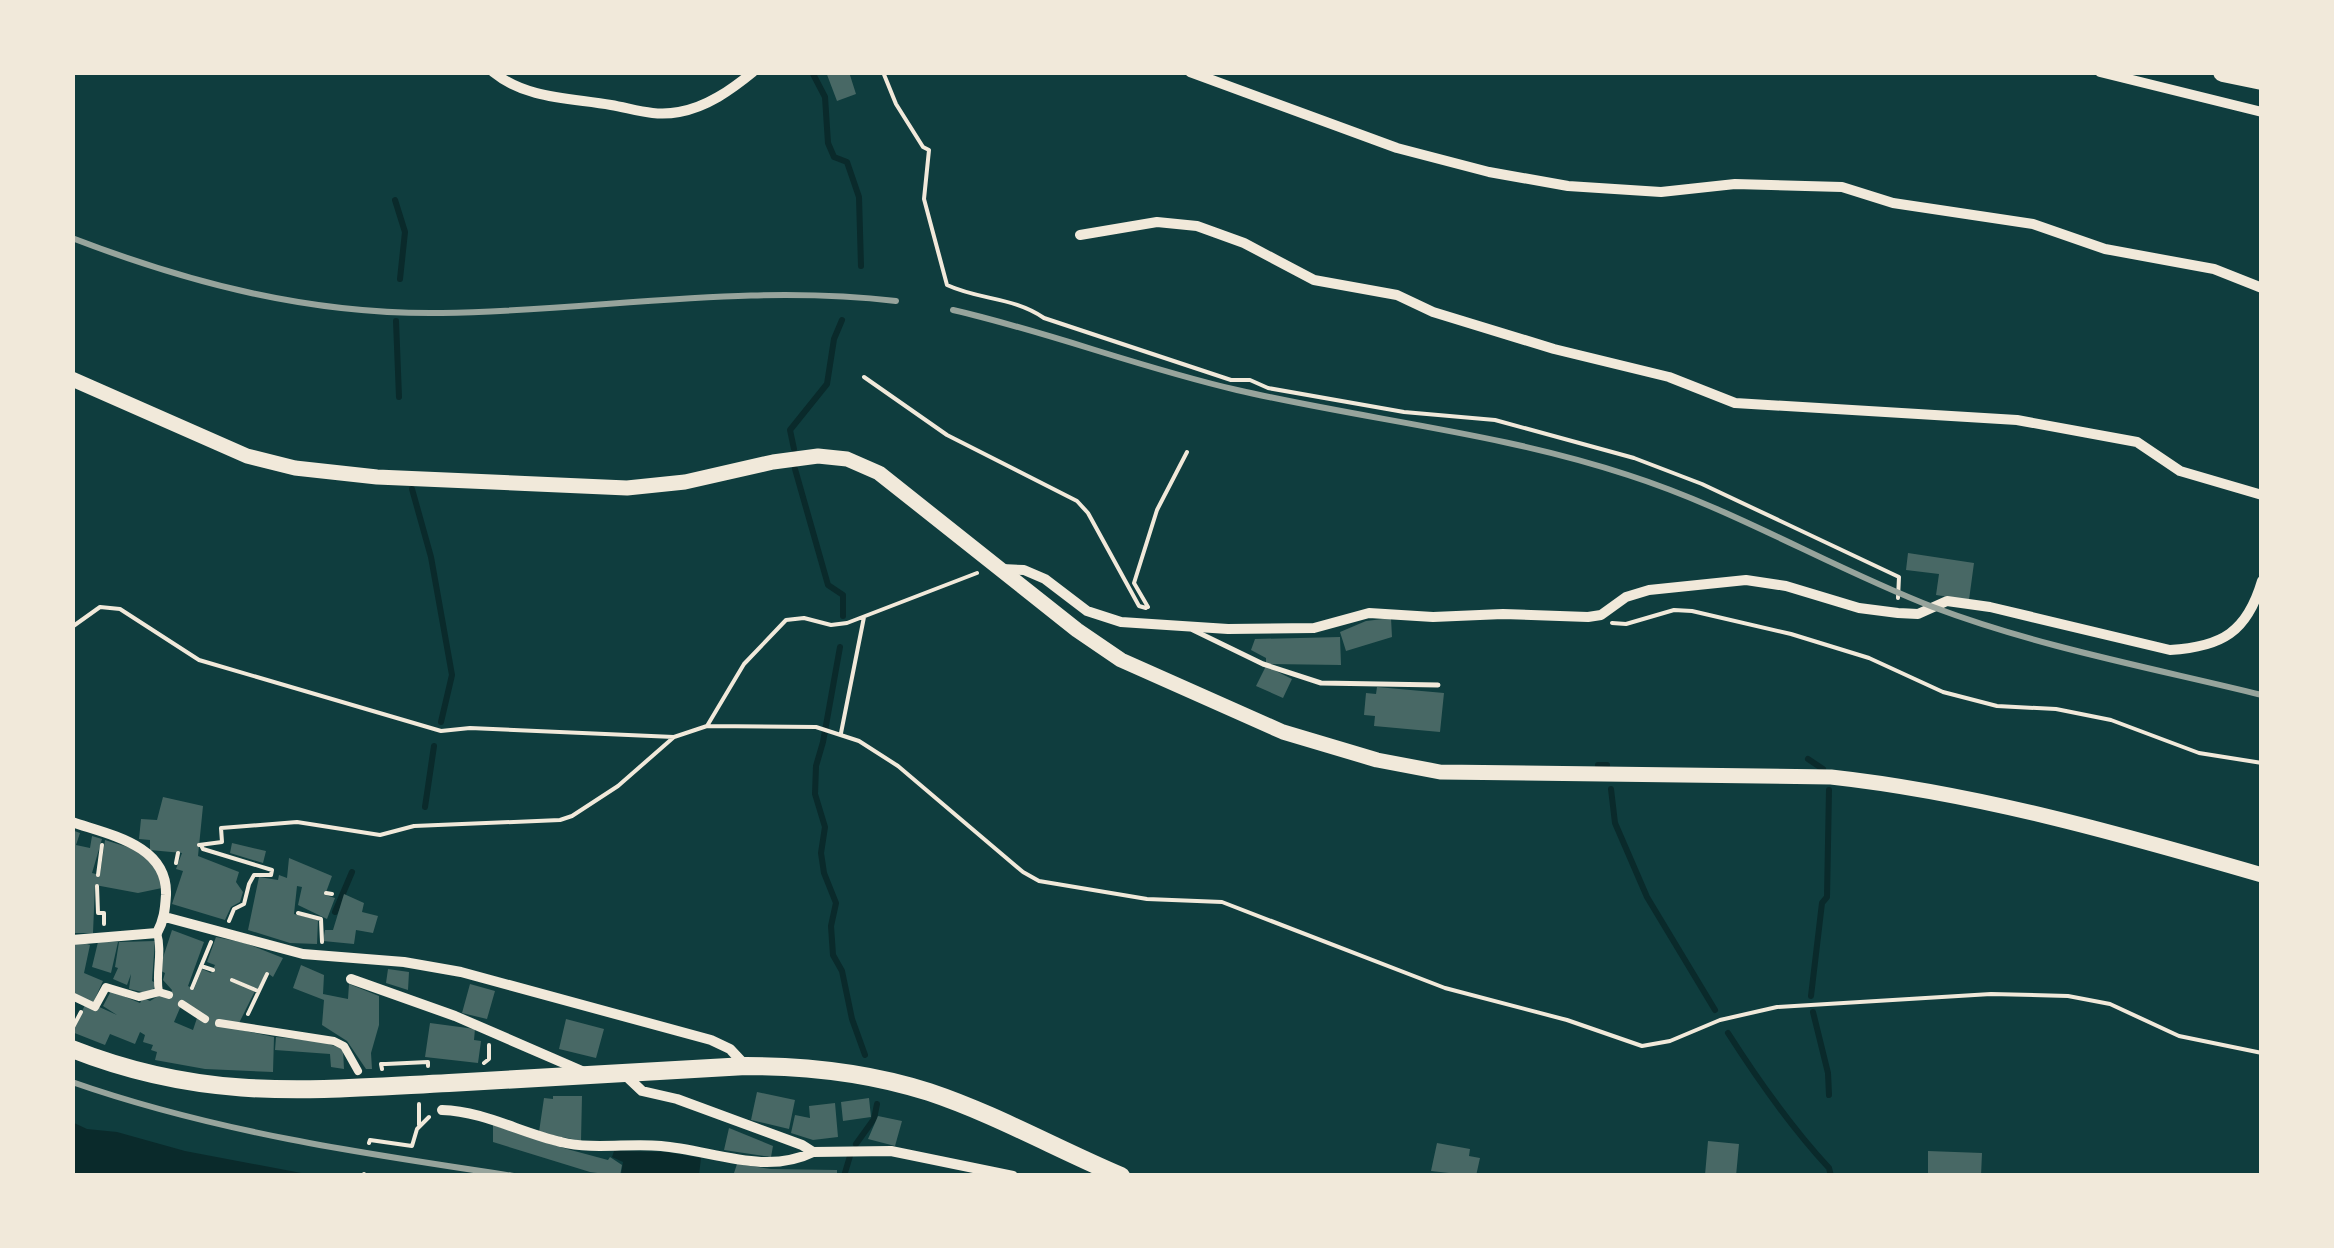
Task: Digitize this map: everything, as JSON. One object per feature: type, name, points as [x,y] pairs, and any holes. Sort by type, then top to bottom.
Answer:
[{"type":"highway","points":[[2223,72],[2262,80]]},
{"type":"main road","points":[[72,379],[247,456],[295,468],[376,477],[627,488],[685,482],[798,458],[836,457],[879,473],[1076,630],[1121,660],[1283,732],[1378,760],[1457,772],[1866,781],[2039,815],[2262,875]]},
{"type":"main road","points":[[72,1049],[170,1080],[245,1090],[746,1066],[822,1069],[894,1082],[964,1105],[1121,1176]]},
{"type":"street","points":[[493,72],[541,95],[644,114],[680,112],[694,107],[721,96],[753,72]]},
{"type":"street","points":[[1190,72],[1397,148],[1489,172],[1568,186],[1661,192],[1735,184],[1842,187],[1893,203],[2033,224],[2105,249],[2214,269],[2262,288]]},
{"type":"street","points":[[2100,72],[2262,112]]},
{"type":"street","points":[[1080,236],[1158,222],[1197,226],[1244,243],[1314,280],[1397,295],[1434,312],[1554,349],[1670,378],[1735,403],[2017,420],[2136,442],[2180,472],[2262,494]]},
{"type":"street","points":[[1001,569],[1024,570],[1045,579],[1087,611],[1121,622],[1158,625],[1314,628],[1369,613],[1588,618],[1601,615],[1626,597],[1649,590],[1746,580],[1786,586],[1859,608],[1918,614],[1948,600],[2170,650],[2194,649],[2231,636],[2246,619],[2262,582]]},
{"type":"street","points":[[72,822],[134,844],[158,863],[166,878],[165,918],[157,933],[160,944],[156,973],[164,994],[138,997],[106,987],[94,1007],[72,996]]},
{"type":"street","points":[[165,918],[303,954],[414,964],[509,984],[711,1040],[730,1049],[746,1066]]},
{"type":"street","points":[[72,940],[157,933]]},
{"type":"street","points":[[351,980],[455,1016],[590,1075]]},
{"type":"street","points":[[185,1005],[205,1018]]},
{"type":"street","points":[[219,1023],[334,1041],[347,1050],[358,1071]]},
{"type":"street","points":[[623,1073],[642,1092],[690,1104],[813,1152]]},
{"type":"street","points":[[442,1110],[477,1116],[575,1145],[666,1146],[770,1163],[796,1160],[813,1152],[890,1151],[1013,1176]]},
{"type":"lane","points":[[1186,626],[1263,664],[1320,683],[1438,685]]},
{"type":"path","points":[[883,72],[896,104],[923,148],[929,150],[924,199],[947,285],[1026,306],[1044,318],[1232,380],[1250,380],[1268,388],[1404,412],[1495,420],[1634,458],[1702,484],[1899,577],[1898,612]]},
{"type":"path","points":[[864,377],[947,435],[1077,501],[1088,513],[1139,606],[1152,609]]},
{"type":"path","points":[[1158,625],[1134,583],[1156,510],[1187,452]]},
{"type":"path","points":[[707,726],[744,664],[786,620],[804,618],[831,625],[864,617],[905,598],[928,594],[972,574],[1001,569]]},
{"type":"path","points":[[72,628],[100,607],[120,609],[198,660],[441,731],[470,728],[674,737],[707,726],[816,728],[841,734],[898,766],[1023,872],[1039,881],[1147,899],[1222,902],[1444,988],[1568,1020],[1642,1046],[1670,1041],[1720,1020],[1777,1008],[1991,994],[2068,996],[2110,1004],[2179,1036],[2262,1053]]},
{"type":"path","points":[[1601,615],[1618,625],[1674,610],[1692,610],[1869,658],[1943,692],[1979,702],[2056,709],[2111,720],[2199,753],[2262,764]]},
{"type":"path","points":[[841,734],[864,617]]},
{"type":"path","points":[[269,874],[272,870],[226,858],[200,845],[222,842],[221,828],[292,823],[374,835],[414,826],[560,820],[618,786],[674,737]]},
{"type":"path","points":[[98,874],[103,839]]},
{"type":"path","points":[[176,863],[178,853]]},
{"type":"path","points":[[228,923],[234,909],[244,904],[254,875],[279,878]]},
{"type":"path","points":[[98,889],[98,914],[104,914]]},
{"type":"path","points":[[298,913],[321,919],[322,930]]},
{"type":"path","points":[[192,988],[214,935]]},
{"type":"path","points":[[202,966],[212,970]]},
{"type":"path","points":[[243,1029],[268,974]]},
{"type":"path","points":[[232,980],[258,991]]},
{"type":"path","points":[[72,1029],[79,1015]]},
{"type":"path","points":[[486,1061],[489,1040]]},
{"type":"path","points":[[382,1070],[382,1064],[428,1062],[428,1068]]},
{"type":"path","points":[[369,1143],[370,1140],[412,1146],[419,1128],[419,1103]]},
{"type":"path","points":[[419,1128],[442,1110]]},
{"type":"water","points":[[72,1122],[87,1129],[117,1132],[185,1151],[312,1175],[73,1175]]},
{"type":"water","points":[[614,1151],[666,1152],[701,1158],[699,1175],[621,1175],[623,1162],[612,1157]]},
{"type":"building","points":[[826,72],[849,72],[856,94],[837,101]]},
{"type":"building","points":[[1908,553],[1974,563],[1969,600],[1936,595],[1939,574],[1906,570]]},
{"type":"building","points":[[1391,618],[1392,637],[1346,651],[1340,632],[1366,621]]},
{"type":"building","points":[[1340,637],[1341,665],[1266,664],[1266,658],[1251,650],[1255,639]]},
{"type":"building","points":[[1266,666],[1292,679],[1283,698],[1256,686]]},
{"type":"building","points":[[1377,687],[1444,693],[1440,732],[1374,726],[1375,716],[1364,715],[1366,693],[1376,694]]},
{"type":"building","points":[[163,797],[203,806],[198,856],[239,872],[236,882],[243,892],[225,920],[172,904],[183,871],[176,869],[182,853],[150,850],[150,840],[139,839],[141,819],[157,820]]},
{"type":"building","points":[[72,830],[80,833],[76,845],[90,848],[92,836],[102,839],[92,873],[100,875],[105,840],[146,856],[160,873],[162,888],[138,893],[95,885],[93,933],[72,933]]},
{"type":"building","points":[[232,843],[266,851],[263,863],[230,853]]},
{"type":"building","points":[[289,858],[332,876],[325,895],[335,898],[327,919],[298,905],[302,887],[297,886],[294,914],[318,920],[317,944],[290,943],[248,930],[259,877],[287,878]]},
{"type":"building","points":[[344,894],[364,903],[362,912],[378,916],[373,933],[356,930],[354,944],[323,941],[325,930],[333,930]]},
{"type":"building","points":[[172,930],[204,942],[188,986],[194,989],[202,969],[211,973],[215,965],[207,962],[216,937],[283,958],[273,977],[266,972],[258,989],[232,978],[231,981],[255,991],[236,1029],[274,1037],[273,1072],[205,1069],[155,1060],[157,1052],[151,1050],[153,1045],[143,1042],[145,1035],[140,1032],[135,1044],[110,1034],[105,1045],[72,1032],[85,1005],[117,1015],[103,1006],[111,991],[140,1003],[143,998],[150,1001],[160,995],[169,997],[172,990],[163,980],[165,973],[159,970]],"holes":[[[183,1001],[197,1018],[193,1030],[174,1022]]]},
{"type":"building","points":[[78,941],[90,945],[84,973],[103,981],[93,1003],[72,994],[72,948]]},
{"type":"building","points":[[155,941],[152,981],[156,983],[151,994],[129,989],[131,974],[127,985],[113,979],[118,968],[115,967],[119,942]]},
{"type":"building","points":[[98,942],[118,942],[111,973],[92,967]]},
{"type":"building","points":[[301,965],[324,975],[323,994],[348,999],[349,984],[379,996],[372,1069],[366,1069],[347,1041],[322,1025],[324,1000],[293,988]]},
{"type":"building","points":[[388,969],[409,972],[408,990],[386,983]]},
{"type":"building","points":[[470,984],[495,991],[487,1019],[462,1013]]},
{"type":"building","points":[[566,1019],[604,1029],[596,1058],[559,1049]]},
{"type":"building","points":[[430,1023],[475,1029],[474,1040],[481,1041],[478,1063],[425,1057]]},
{"type":"building","points":[[276,1037],[323,1042],[343,1049],[344,1069],[331,1067],[330,1054],[275,1050]]},
{"type":"building","points":[[757,1092],[795,1100],[789,1129],[751,1120]]},
{"type":"building","points":[[582,1096],[581,1141],[539,1132],[544,1098]]},
{"type":"building","points":[[869,1098],[871,1117],[843,1121],[841,1102]]},
{"type":"building","points":[[835,1103],[838,1137],[813,1140],[791,1133],[795,1115],[810,1118],[809,1106]]},
{"type":"building","points":[[878,1116],[902,1121],[895,1146],[868,1139]]},
{"type":"building","points":[[493,1125],[567,1149],[608,1160],[610,1157],[622,1165],[620,1176],[590,1172],[493,1142]]},
{"type":"building","points":[[729,1128],[773,1146],[771,1157],[724,1150]]},
{"type":"building","points":[[1708,1141],[1739,1144],[1736,1176],[1705,1175]]},
{"type":"building","points":[[1437,1143],[1470,1149],[1469,1156],[1480,1158],[1476,1176],[1431,1171]]},
{"type":"building","points":[[1928,1151],[1982,1153],[1981,1176],[1928,1176]]},
{"type":"building","points":[[737,1164],[837,1170],[837,1176],[733,1176]]},
{"type":"waterway","points":[[812,72],[825,97],[828,143],[834,157],[847,162],[859,197],[861,266]]},
{"type":"waterway","points":[[395,200],[405,232],[400,279]]},
{"type":"waterway","points":[[794,449],[790,430],[827,384],[834,339],[842,320]]},
{"type":"waterway","points":[[396,321],[399,397]]},
{"type":"waterway","points":[[795,469],[828,585],[843,595],[843,616]]},
{"type":"waterway","points":[[412,489],[431,557],[452,675],[441,722]]},
{"type":"waterway","points":[[840,647],[816,766],[815,794],[825,827],[821,853],[824,873],[836,903],[831,926],[833,955],[842,971],[852,1019],[865,1055]]},
{"type":"waterway","points":[[425,807],[434,746]]},
{"type":"waterway","points":[[1808,759],[1823,769]]},
{"type":"waterway","points":[[1598,765],[1607,765]]},
{"type":"waterway","points":[[1611,789],[1615,823],[1647,897],[1715,1010]]},
{"type":"waterway","points":[[1811,996],[1822,903],[1827,897],[1829,790]]},
{"type":"waterway","points":[[335,912],[352,872]]},
{"type":"waterway","points":[[1813,1012],[1828,1073],[1829,1095]]},
{"type":"waterway","points":[[1728,1033],[1776,1103],[1829,1168],[1831,1176]]},
{"type":"waterway","points":[[856,1144],[874,1119],[877,1104]]},
{"type":"waterway","points":[[844,1176],[850,1156]]},
{"type":"railway","points":[[72,238],[162,269],[253,294],[346,309],[442,313],[782,295],[896,301]]},
{"type":"railway","points":[[953,310],[1237,390],[1532,448],[1628,475],[1706,504],[1895,591],[1973,621],[2096,656],[2262,695]]},
{"type":"railway","points":[[72,1082],[235,1128],[514,1176]]}]
